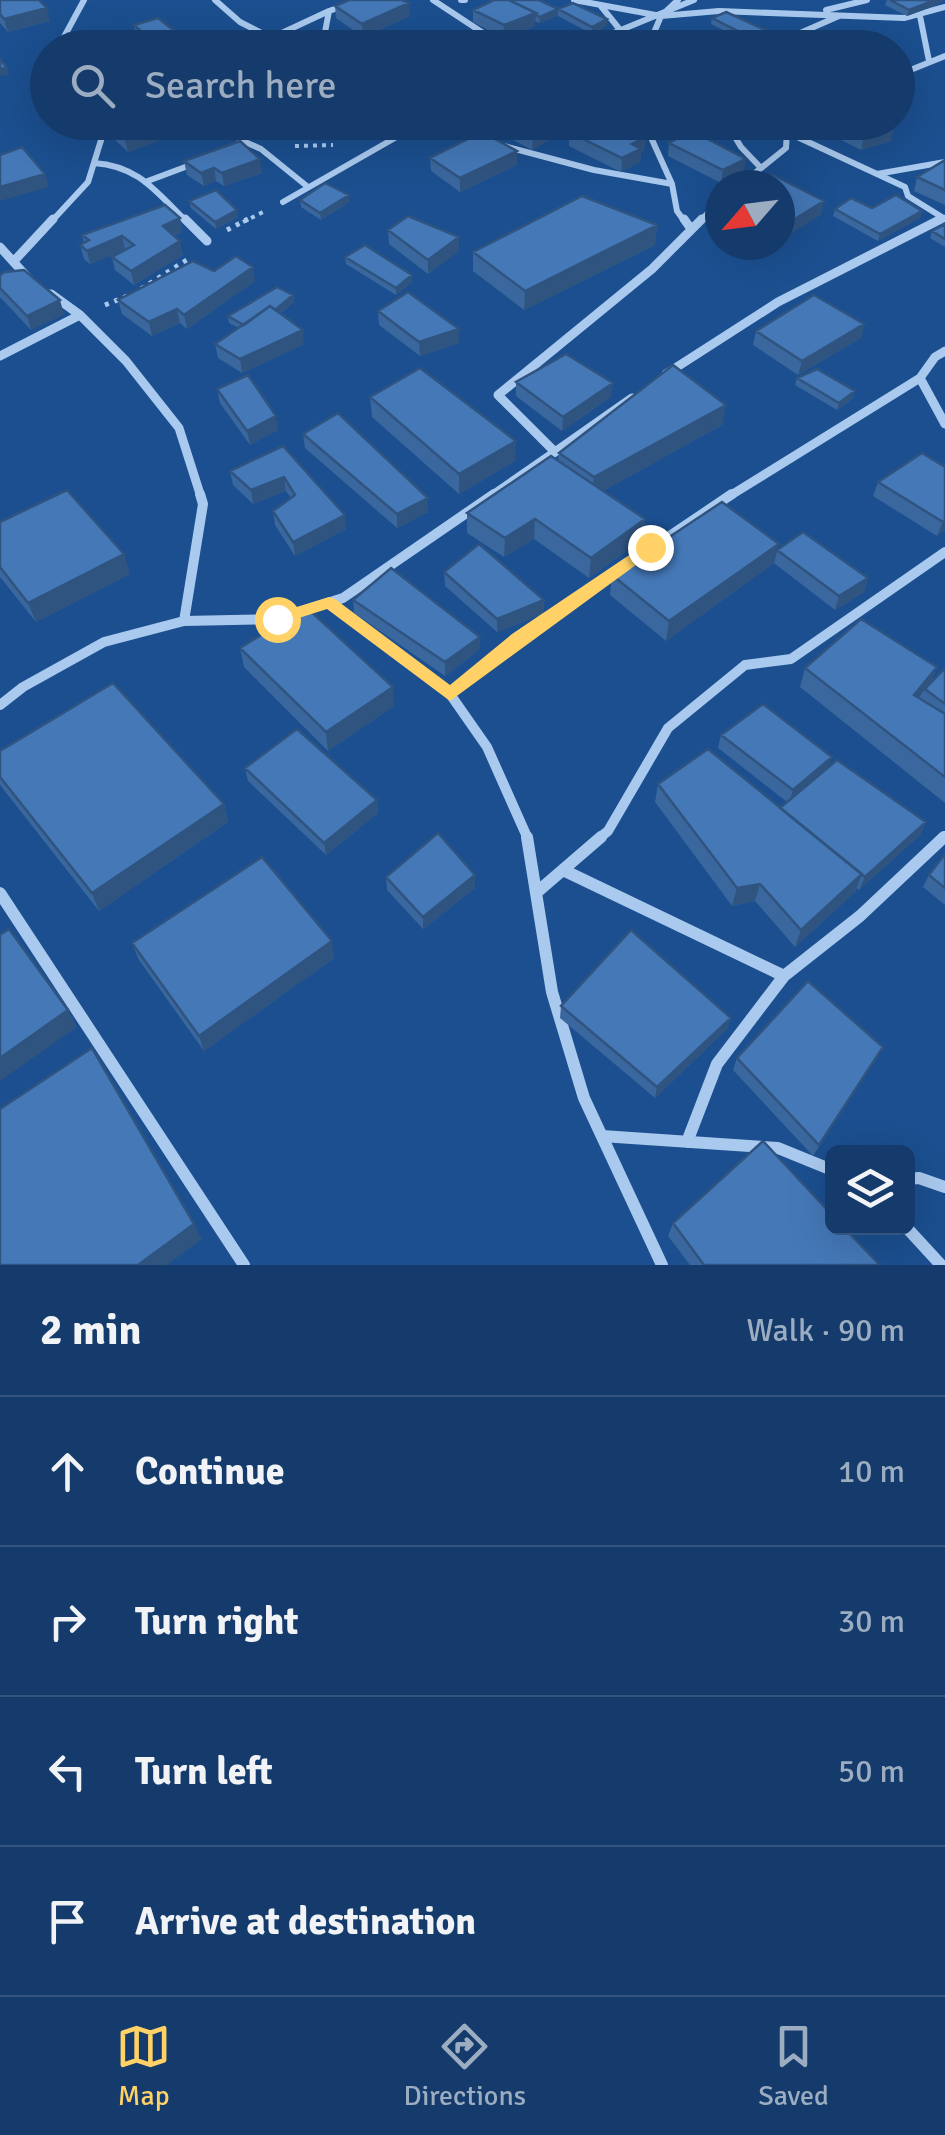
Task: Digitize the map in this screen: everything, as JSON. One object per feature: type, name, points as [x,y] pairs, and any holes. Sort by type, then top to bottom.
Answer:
[{"type":"street","points":[[68,30],[85,0]]},
{"type":"street","points":[[214,0],[256,30]]},
{"type":"street","points":[[288,30],[360,0]]},
{"type":"street","points":[[433,0],[479,30]]},
{"type":"street","points":[[574,0],[660,16],[719,11],[920,16],[945,7]]},
{"type":"street","points":[[655,30],[660,16],[678,0]]},
{"type":"street","points":[[624,30],[694,0]]},
{"type":"street","points":[[810,14],[867,0]]},
{"type":"street","points":[[598,2],[620,30]]},
{"type":"street","points":[[325,30],[329,11]]},
{"type":"street","points":[[807,30],[844,14]]},
{"type":"street","points":[[920,16],[929,62]]},
{"type":"street","points":[[915,68],[945,56]]},
{"type":"street","points":[[15,260],[88,182],[101,140]]},
{"type":"street","points":[[283,202],[391,140]]},
{"type":"street","points":[[486,140],[525,154],[672,184]]},
{"type":"street","points":[[652,140],[672,184],[677,211],[691,229]]},
{"type":"street","points":[[736,140],[762,168]]},
{"type":"street","points":[[759,170],[786,148],[787,140]]},
{"type":"street","points":[[807,140],[905,186],[908,196],[944,218]]},
{"type":"street","points":[[225,150],[243,141],[254,146],[308,188]]},
{"type":"street","points":[[146,182],[200,161]]},
{"type":"street","points":[[94,162],[122,165],[146,182],[206,241]]},
{"type":"street","points":[[877,174],[945,162]]},
{"type":"street","points":[[555,452],[498,395],[652,269],[705,215]]},
{"type":"street","points":[[0,705],[23,687],[104,642],[184,621],[277,619],[343,598],[778,302],[944,218]]},
{"type":"street","points":[[0,247],[15,260],[16,270],[32,281]]},
{"type":"street","points":[[48,292],[80,316],[126,361],[179,428],[203,504],[184,621]]},
{"type":"street","points":[[0,356],[80,316]]},
{"type":"street","points":[[450,694],[518,639],[650,547],[920,378],[935,357],[945,352]]},
{"type":"street","points":[[920,378],[945,424]]},
{"type":"street","points":[[536,893],[608,831],[668,728],[745,665],[792,659],[945,552]]},
{"type":"street","points":[[329,603],[450,694],[487,747],[528,840],[552,992],[584,1098],[662,1265]]},
{"type":"street","points":[[687,1142],[716,1064],[784,976],[860,916],[945,836]]},
{"type":"street","points":[[563,870],[784,976]]},
{"type":"street","points":[[0,892],[244,1265]]},
{"type":"street","points":[[602,1136],[778,1148],[825,1167]]},
{"type":"street","points":[[915,1178],[945,1187]]},
{"type":"street","points":[[913,1235],[941,1265]]},
{"type":"path","points":[[254,146],[384,144]]},
{"type":"path","points":[[80,316],[135,293],[199,252],[206,241],[283,202]]},
{"type":"building","points":[[0,0],[39,0],[47,8],[4,19]]},
{"type":"building","points":[[349,0],[409,3],[362,24],[335,6]]},
{"type":"building","points":[[494,0],[509,0],[536,13],[504,25],[473,10]]},
{"type":"building","points":[[509,0],[539,0],[558,9],[540,17]]},
{"type":"building","points":[[890,0],[935,0],[909,10]]},
{"type":"building","points":[[573,3],[607,19],[592,27],[558,9]]},
{"type":"building","points":[[726,12],[765,30],[736,30],[712,18]]},
{"type":"building","points":[[158,18],[173,30],[140,30],[134,25]]},
{"type":"building","points":[[466,140],[497,140],[517,151],[460,178],[430,158]]},
{"type":"building","points":[[585,140],[640,140],[632,144],[641,149],[622,158]]},
{"type":"building","points":[[709,140],[746,159],[723,170],[669,143]]},
{"type":"building","points":[[240,141],[260,159],[222,173],[214,168],[201,173],[184,161]]},
{"type":"building","points":[[22,147],[45,174],[0,187],[0,155]]},
{"type":"building","points":[[945,160],[945,190],[917,177]]},
{"type":"building","points":[[325,183],[349,195],[320,213],[300,200]]},
{"type":"building","points":[[795,186],[824,201],[795,219]]},
{"type":"building","points":[[216,190],[237,210],[215,222],[189,201]]},
{"type":"building","points":[[896,195],[922,211],[880,234],[835,209],[851,198],[872,208]]},
{"type":"building","points":[[582,196],[657,225],[525,291],[473,252]]},
{"type":"building","points":[[165,205],[180,218],[163,226],[180,241],[131,271],[112,257],[134,245],[122,236],[87,251],[80,245],[89,240],[82,235]]},
{"type":"building","points":[[408,216],[459,237],[428,260],[388,230]]},
{"type":"building","points":[[945,224],[945,239],[932,231]]},
{"type":"building","points":[[365,245],[412,275],[396,288],[345,257]]},
{"type":"building","points":[[236,256],[253,267],[184,315],[177,309],[149,322],[118,300],[193,261],[214,271]]},
{"type":"building","points":[[24,270],[60,300],[27,316],[0,288],[0,275]]},
{"type":"building","points":[[277,287],[293,295],[275,310],[270,306],[244,325],[228,316]]},
{"type":"building","points":[[408,292],[459,329],[419,342],[378,311]]},
{"type":"building","points":[[814,295],[864,324],[802,361],[756,331]]},
{"type":"building","points":[[270,306],[303,330],[240,359],[215,344]]},
{"type":"building","points":[[566,354],[613,383],[563,417],[516,382]]},
{"type":"building","points":[[673,365],[726,405],[594,477],[559,453]]},
{"type":"building","points":[[420,368],[516,441],[459,474],[370,397]]},
{"type":"building","points":[[817,369],[855,391],[839,403],[797,378]]},
{"type":"building","points":[[248,375],[276,416],[247,431],[217,389]]},
{"type":"building","points":[[338,413],[428,498],[397,514],[303,434]]},
{"type":"building","points":[[283,446],[345,515],[293,542],[273,511],[295,495],[284,477],[251,490],[230,471]]},
{"type":"building","points":[[922,453],[945,467],[943,522],[878,482]]},
{"type":"building","points":[[551,456],[645,519],[591,558],[535,519],[505,538],[467,513]]},
{"type":"building","points":[[67,490],[124,554],[28,603],[0,567],[0,522]]},
{"type":"building","points":[[722,502],[779,544],[669,621],[612,575]]},
{"type":"building","points":[[803,532],[868,578],[839,596],[777,550]]},
{"type":"building","points":[[479,544],[544,600],[497,619],[444,572]]},
{"type":"building","points":[[391,568],[480,637],[445,662],[353,600]]},
{"type":"building","points":[[306,607],[393,687],[326,732],[240,648]]},
{"type":"building","points":[[861,619],[937,667],[914,695],[945,714],[945,777],[805,668]]},
{"type":"building","points":[[945,668],[945,704],[925,689]]},
{"type":"building","points":[[113,683],[224,804],[92,893],[0,777],[0,751]]},
{"type":"building","points":[[763,704],[832,757],[793,790],[721,735]]},
{"type":"building","points":[[297,729],[377,800],[324,843],[245,768]]},
{"type":"building","points":[[708,749],[862,874],[801,930],[760,884],[737,888],[658,784]]},
{"type":"building","points":[[837,760],[926,822],[865,877],[780,808]]},
{"type":"building","points":[[438,833],[475,875],[423,917],[386,877]]},
{"type":"building","points":[[945,854],[945,888],[929,875]]},
{"type":"building","points":[[262,857],[332,941],[199,1036],[132,943]]},
{"type":"building","points":[[9,929],[68,1010],[0,1058],[0,935]]},
{"type":"building","points":[[631,930],[731,1018],[657,1087],[561,1006]]},
{"type":"building","points":[[808,981],[883,1047],[819,1145],[737,1058]]},
{"type":"building","points":[[92,1048],[194,1224],[138,1265],[0,1265],[0,1109]]},
{"type":"building","points":[[763,1141],[825,1207],[825,1235],[851,1235],[878,1263],[704,1265],[673,1223]]},
{"type":"route","points":[[277,619],[329,603],[450,694],[518,639],[650,547]]}]
